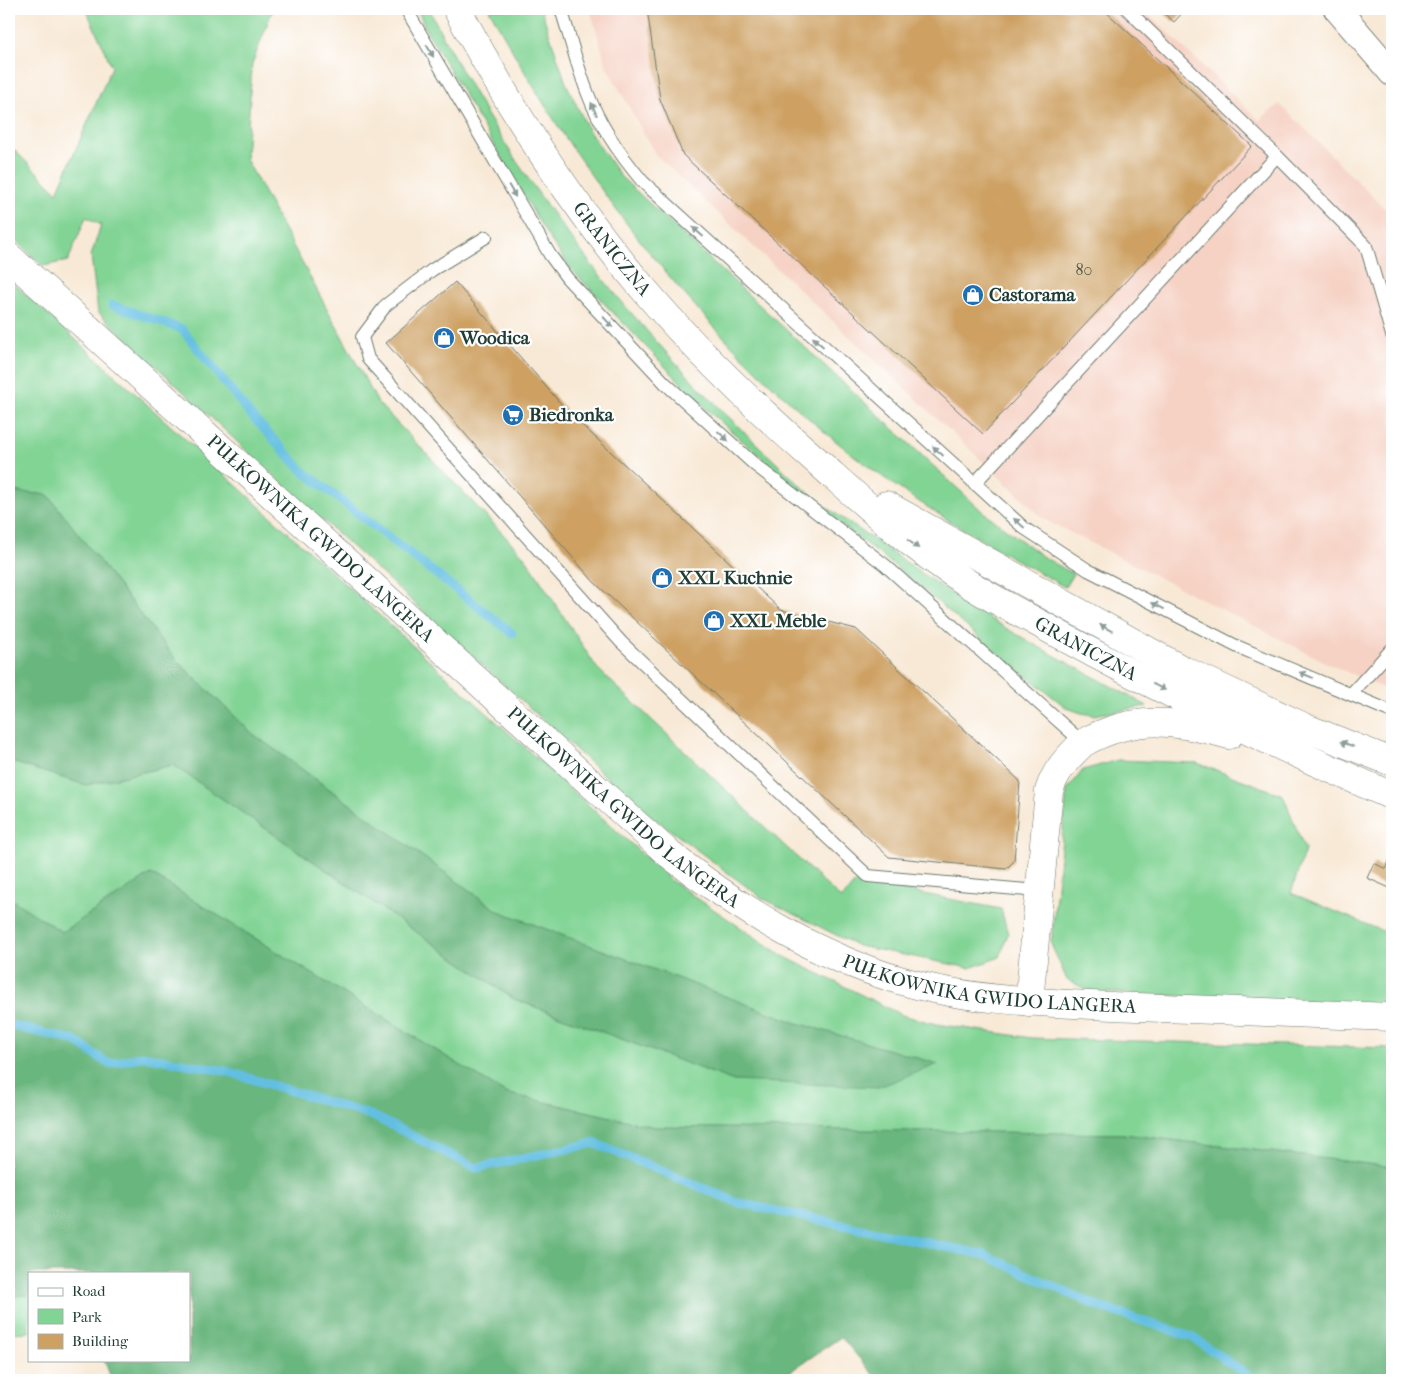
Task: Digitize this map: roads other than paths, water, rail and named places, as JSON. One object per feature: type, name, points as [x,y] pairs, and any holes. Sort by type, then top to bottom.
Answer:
[{"type":"main road","name":"GRANICZNA","points":[[457,9],[513,108],[574,202],[642,288],[724,376],[886,522],[961,579],[1105,661],[1299,755],[1392,796]]},
{"type":"main road","name":"PUŁKOWNIKA GWIDO LANGERA","points":[[9,257],[669,854],[718,892],[763,921],[856,965],[898,980],[944,992],[1029,1002],[1392,1017]]},
{"type":"main road","name":"GRANICZNA","points":[[810,455],[895,510],[1180,668],[1306,728],[1392,762]]},
{"type":"main road","points":[[1029,1002],[1038,891],[1049,791],[1053,778],[1066,759],[1083,743],[1102,732],[1131,724],[1171,722],[1197,726],[1299,755]]},
{"type":"street","points":[[1337,9],[1392,73]]},
{"type":"lane","points":[[406,9],[545,247],[568,278],[665,383],[755,465],[885,565],[1083,743]]},
{"type":"lane","points":[[560,9],[588,94],[598,117],[628,164],[643,182],[1024,528],[1088,570],[1236,646],[1392,712]]},
{"type":"lane","points":[[1127,9],[1366,246],[1392,335]]},
{"type":"lane","points":[[974,484],[1277,156]]},
{"type":"lane","points":[[486,237],[432,270],[386,305],[362,338],[368,359],[621,642],[868,876],[1038,891]]},
{"type":"lane","points":[[1350,694],[1392,649]]},
{"type":"waterway","points":[[112,305],[182,329],[250,414],[302,470],[512,633]]},
{"type":"waterway","points":[[9,1025],[73,1040],[109,1064],[143,1056],[226,1071],[373,1116],[476,1168],[594,1143],[739,1203],[985,1255],[1097,1306],[1192,1337],[1255,1380]]},
{"type":"place","name":"Castorama","points":[[973,295]]},
{"type":"place","name":"Woodica","points":[[444,338]]},
{"type":"place","name":"Biedronka","points":[[513,415]]},
{"type":"place","name":"XXL Kuchnie","points":[[662,578]]},
{"type":"place","name":"XXL Meble","points":[[714,621]]}]
